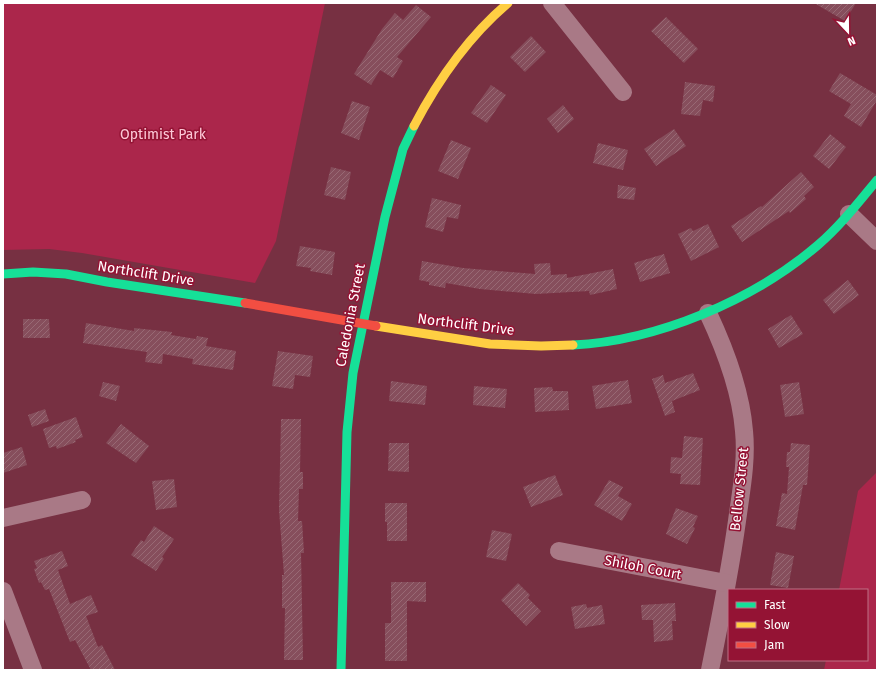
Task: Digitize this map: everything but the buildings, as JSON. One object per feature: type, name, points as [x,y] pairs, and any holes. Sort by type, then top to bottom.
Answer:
[{"type":"street","name":"Caledonia Street","points":[[341,670],[347,432],[353,374],[385,217],[402,149],[430,96],[452,64],[489,19],[508,3]]},
{"type":"street","points":[[552,3],[622,92]]},
{"type":"street","name":"Northclift Drive","points":[[3,274],[33,272],[66,274],[107,282],[274,307],[490,344],[541,346],[587,344],[630,336],[673,325],[708,313],[780,274],[818,245],[848,214],[877,180]]},
{"type":"street","points":[[848,214],[877,241]]},
{"type":"street","name":"Bellow Street","points":[[708,313],[724,352],[736,388],[744,430],[743,478],[710,670]]},
{"type":"street","points":[[3,518],[82,500]]},
{"type":"street","name":"Shiloh Court","points":[[559,551],[726,583]]},
{"type":"street","points":[[3,591],[33,670]]},
{"type":"green space","name":"Optimist Park","points":[[3,3],[325,3],[276,241],[255,283],[82,253],[49,249],[3,250]]},
{"type":"green space","points":[[877,472],[877,670],[824,670],[826,661],[868,661],[868,589],[839,589],[858,491]]},
{"type":"traffic: fast","points":[[341,670],[347,432],[353,373],[385,217],[403,149],[414,126]]},
{"type":"traffic: fast","points":[[573,345],[605,342],[671,326],[735,300],[793,265],[818,245],[856,206],[877,180]]},
{"type":"traffic: fast","points":[[3,274],[33,272],[66,274],[107,282],[245,303]]},
{"type":"traffic: slow","points":[[414,126],[433,92],[455,60],[493,16],[508,3]]},
{"type":"traffic: slow","points":[[376,326],[490,344],[541,346],[573,345]]},
{"type":"traffic: jam","points":[[245,303],[376,326]]}]
